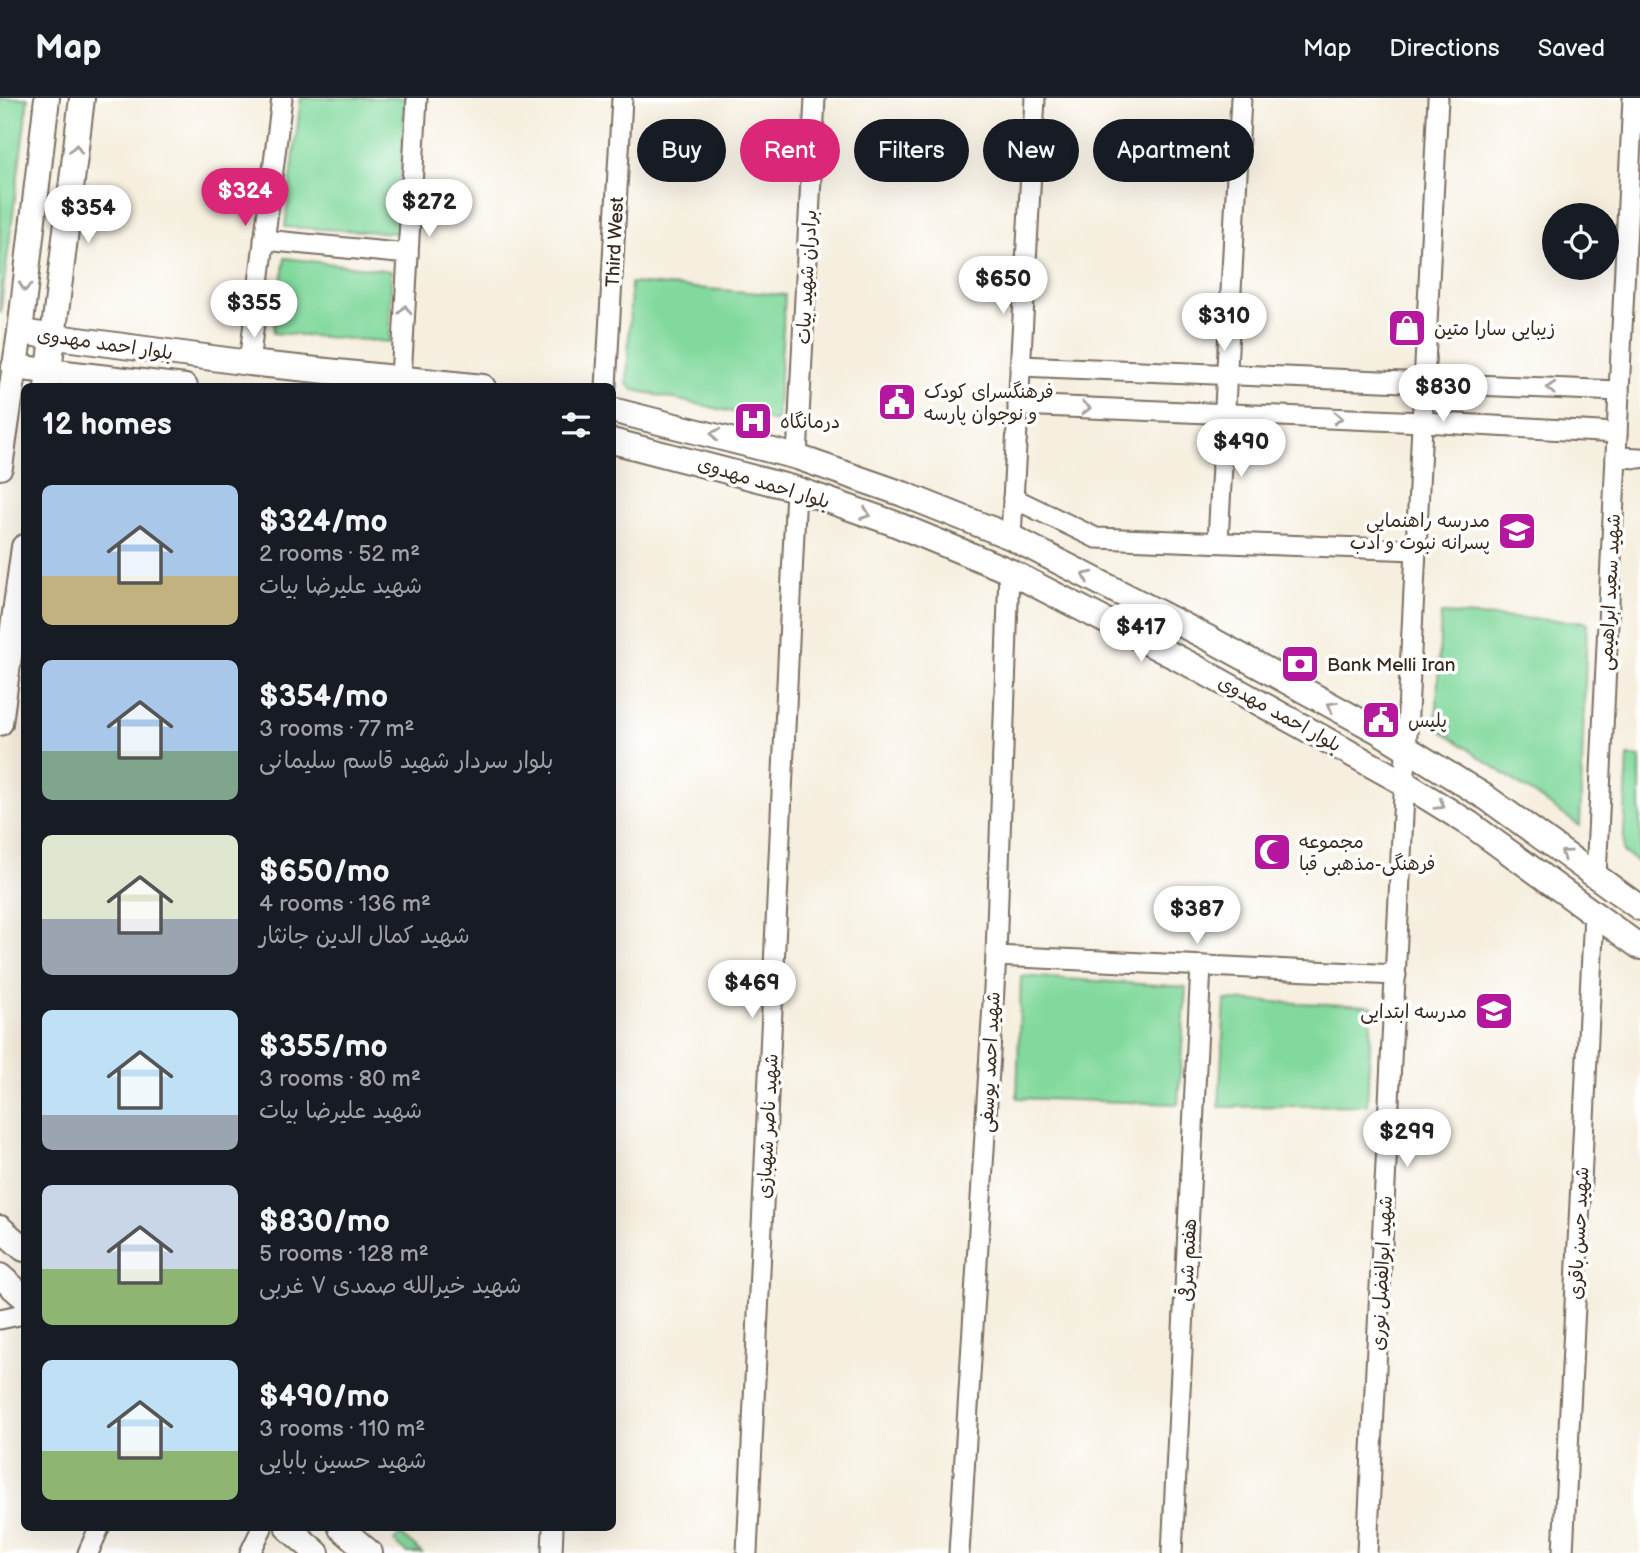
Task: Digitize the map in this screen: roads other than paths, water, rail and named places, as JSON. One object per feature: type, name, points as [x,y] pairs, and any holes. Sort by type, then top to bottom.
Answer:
[{"type":"main road","points":[[0,467],[2,434],[20,332],[47,98]]},
{"type":"main road","points":[[48,379],[82,98]]},
{"type":"main road","name":"بلوار احمد مهدوی","points":[[20,332],[248,363],[447,383]]},
{"type":"main road","name":"بلوار احمد مهدوی","points":[[14,367],[48,379],[116,383]]},
{"type":"main road","name":"بلوار احمد مهدوی","points":[[616,411],[797,457],[904,494],[1011,537],[1210,639],[1406,748],[1487,798],[1640,908]]},
{"type":"main road","name":"بلوار احمد مهدوی","points":[[616,442],[796,489],[893,523],[1009,571],[1195,667],[1404,783],[1470,824],[1640,947]]},
{"type":"main road","points":[[1009,571],[1011,537]]},
{"type":"main road","points":[[0,723],[21,569]]},
{"type":"main road","points":[[0,1228],[21,1246]]},
{"type":"main road","points":[[291,1531],[317,1553]]},
{"type":"street","points":[[248,363],[282,98]]},
{"type":"street","points":[[401,378],[417,98]]},
{"type":"street","name":"Third West","points":[[606,383],[622,98]]},
{"type":"street","name":"برادران شهید بیات","points":[[797,457],[816,98]]},
{"type":"street","points":[[1011,537],[1035,98]]},
{"type":"street","points":[[1218,542],[1241,98]]},
{"type":"street","name":"شهید ابوالفضل نوری","points":[[1367,1553],[1438,98]]},
{"type":"street","name":"شهید سعید ابراهیمی","points":[[1596,876],[1633,98]]},
{"type":"street","points":[[264,240],[408,254]]},
{"type":"street","points":[[1020,366],[1619,391]]},
{"type":"street","points":[[1018,405],[1617,433]]},
{"type":"street","points":[[1616,457],[1640,458]]},
{"type":"street","name":"شهید ناصر شهبازی","points":[[747,1553],[796,489]]},
{"type":"street","points":[[1013,498],[1096,538],[1416,550]]},
{"type":"street","name":"شهید احمد یوسفی","points":[[959,1553],[996,956],[1009,571]]},
{"type":"street","name":"شهید حسن باقری","points":[[1563,1553],[1594,913]]},
{"type":"street","points":[[996,956],[1396,975]]},
{"type":"street","name":"هفتم شرقی","points":[[1172,1553],[1202,966]]},
{"type":"street","points":[[0,1319],[21,1315]]},
{"type":"street","points":[[88,1553],[98,1531]]},
{"type":"street","points":[[250,1553],[261,1531]]},
{"type":"street","points":[[552,1553],[553,1531]]},
{"type":"place","name":"زیبایی سارا متین","points":[[1407,328]]},
{"type":"place","name":"فرهنگسرای کودک و نوجوان پارسه","points":[[897,402]]},
{"type":"place","name":"درمانگاه","points":[[753,421]]},
{"type":"place","name":"مدرسه راهنمایی پسرانه نبوت و ادب","points":[[1517,531]]},
{"type":"place","name":"Bank Melli Iran","points":[[1300,664]]},
{"type":"place","name":"پلیس","points":[[1381,720]]},
{"type":"place","name":"مجموعه فرهنگی-مذهبی قبا","points":[[1272,852]]},
{"type":"place","name":"مدرسه ابتدایی","points":[[1494,1011]]}]
